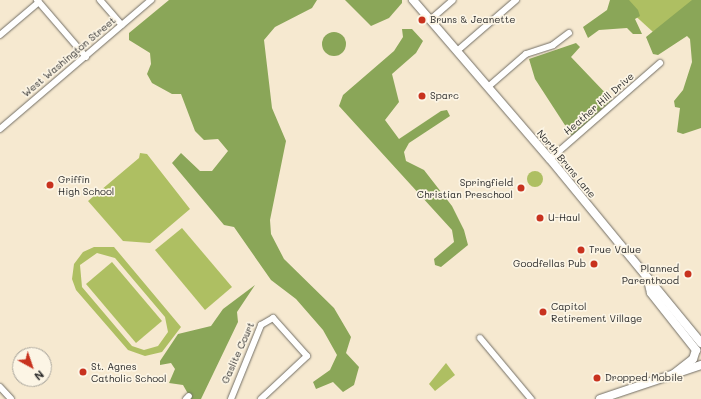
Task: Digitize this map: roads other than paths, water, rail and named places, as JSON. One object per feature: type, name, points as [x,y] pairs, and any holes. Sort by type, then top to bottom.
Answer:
[{"type":"main road","name":"North Bruns Lane","points":[[413,0],[550,159],[701,343]]},
{"type":"main road","points":[[648,279],[651,292],[696,350],[693,359],[674,374]]},
{"type":"main road","points":[[600,399],[701,365]]},
{"type":"street","points":[[100,0],[122,25]]},
{"type":"street","name":"West Washington Street","points":[[0,129],[151,0]]},
{"type":"street","points":[[430,20],[453,0]]},
{"type":"street","points":[[456,51],[516,0]]},
{"type":"street","points":[[0,35],[38,1],[86,57]]},
{"type":"street","points":[[488,87],[526,54],[553,45],[569,33]]},
{"type":"street","name":"Heather Hill Drive","points":[[550,159],[660,63]]},
{"type":"street","name":"Gaslite Court","points":[[231,399],[261,325],[273,318],[307,356],[261,399]]},
{"type":"street","points":[[480,338],[531,399]]},
{"type":"street","points":[[0,387],[10,399]]},
{"type":"place","name":"Bruns & Jeanette","points":[[422,20]]},
{"type":"place","name":"Sparc","points":[[422,96]]},
{"type":"place","name":"Griffin High School","points":[[50,185]]},
{"type":"place","name":"Springfield Christian Preschool","points":[[521,188]]},
{"type":"place","name":"U-Haul","points":[[540,218]]},
{"type":"place","name":"True Value","points":[[581,250]]},
{"type":"place","name":"Goodfellas Pub","points":[[594,264]]},
{"type":"place","name":"Planned Parenthood","points":[[688,274]]},
{"type":"place","name":"Capitol Retirement Village","points":[[543,312]]},
{"type":"place","name":"St. Agnes Catholic School","points":[[83,372]]},
{"type":"place","name":"Dropped Mobile","points":[[597,378]]}]
